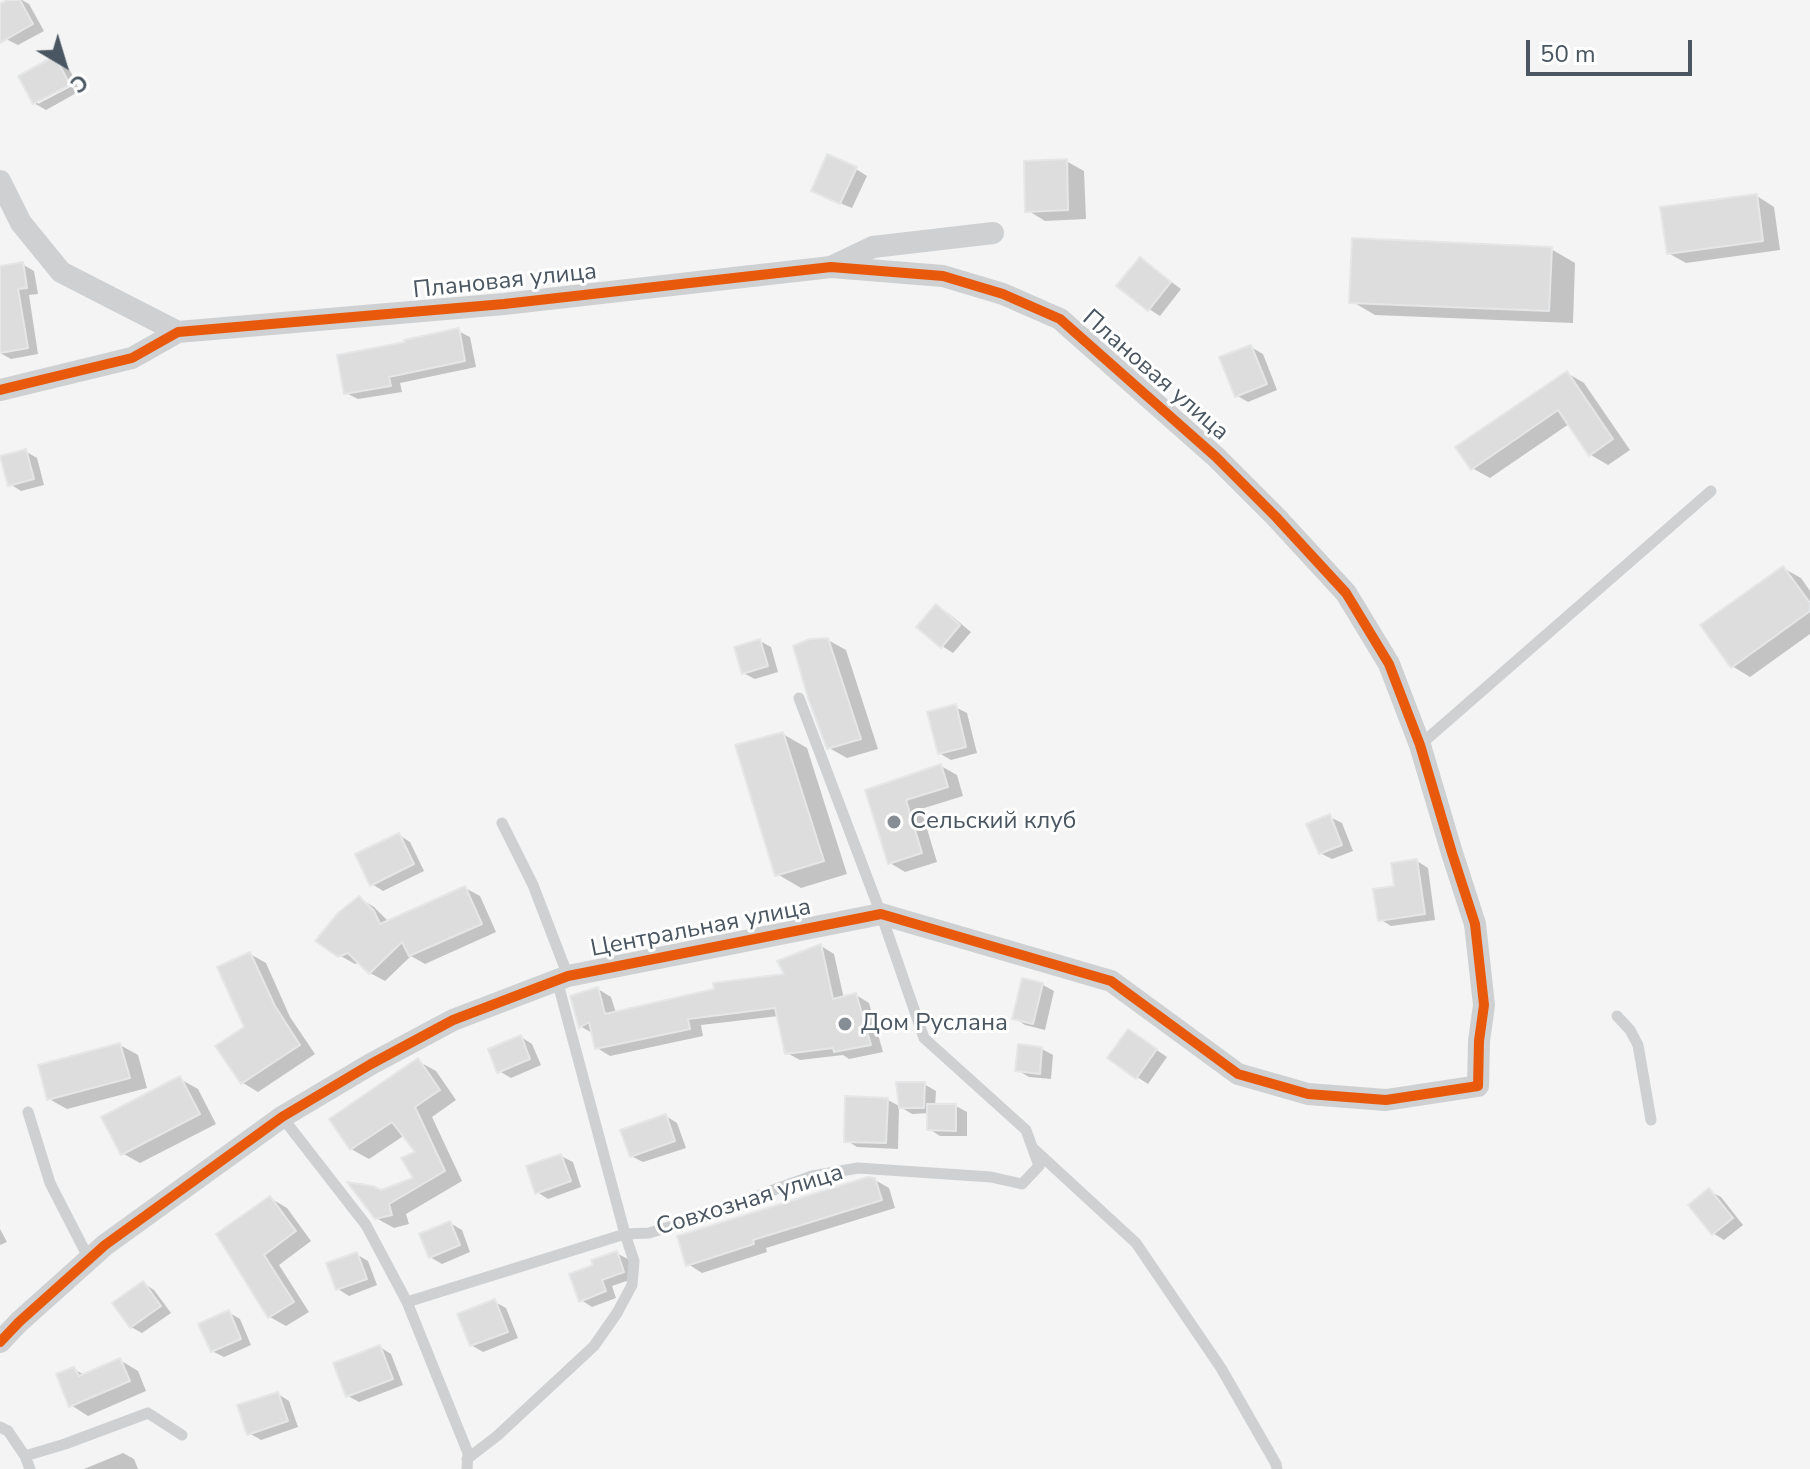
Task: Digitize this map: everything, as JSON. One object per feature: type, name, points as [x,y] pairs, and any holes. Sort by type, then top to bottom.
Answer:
[{"type":"street","points":[[0,181],[21,223],[61,272],[178,332]]},
{"type":"street","points":[[831,267],[873,247],[993,233]]},
{"type":"street","name":"Плановая улица","points":[[0,390],[132,358],[178,332],[504,304],[831,267],[943,276],[1003,294],[1060,319],[1216,457],[1276,517],[1346,593],[1389,664],[1420,745],[1475,924],[1484,1005],[1478,1086]]},
{"type":"street","name":"Центральная улица","points":[[0,1342],[105,1245],[282,1117],[453,1020],[562,978],[881,914],[1111,981],[1238,1074],[1308,1094],[1386,1100],[1478,1086]]},
{"type":"lane","points":[[1420,745],[1711,491]]},
{"type":"lane","points":[[799,698],[881,914],[924,1038],[1026,1130],[1032,1147],[1136,1243],[1221,1368],[1277,1469]]},
{"type":"lane","name":"Совхозная улица","points":[[502,823],[533,885],[562,978],[625,1234]]},
{"type":"lane","points":[[1617,1016],[1638,1045],[1651,1120]]},
{"type":"lane","points":[[28,1112],[50,1183],[89,1259]]},
{"type":"lane","points":[[282,1117],[366,1225],[407,1302],[468,1453],[467,1464]]},
{"type":"lane","name":"Совхозная улица","points":[[407,1302],[625,1234],[649,1233],[729,1209],[812,1176],[858,1168],[991,1177],[1022,1184],[1039,1166],[1032,1147]]},
{"type":"lane","points":[[467,1464],[594,1346],[617,1313],[632,1285],[634,1261],[625,1234]]},
{"type":"lane","points":[[25,1456],[148,1413],[182,1435]]},
{"type":"lane","points":[[0,1427],[8,1431],[30,1469]]},
{"type":"building","points":[[7,0],[20,0],[33,24],[0,43],[0,4]]},
{"type":"building","points":[[55,56],[70,85],[33,104],[18,76]]},
{"type":"building","points":[[827,154],[857,167],[840,204],[811,191]]},
{"type":"building","points":[[1067,159],[1068,210],[1025,212],[1024,161]]},
{"type":"building","points":[[1757,194],[1763,241],[1667,254],[1660,207]]},
{"type":"building","points":[[1352,238],[1552,247],[1549,311],[1349,303]]},
{"type":"building","points":[[1140,257],[1171,282],[1148,311],[1116,286]]},
{"type":"building","points":[[23,262],[27,288],[18,289],[28,348],[0,353],[0,266]]},
{"type":"building","points":[[459,328],[465,361],[389,377],[391,386],[344,394],[337,355]]},
{"type":"building","points":[[1251,345],[1267,384],[1235,397],[1219,357]]},
{"type":"building","points":[[1567,371],[1613,439],[1589,456],[1558,410],[1471,470],[1455,447]]},
{"type":"building","points":[[26,449],[34,479],[8,486],[0,456]]},
{"type":"building","points":[[1783,566],[1810,603],[1810,611],[1731,668],[1700,625]]},
{"type":"building","points":[[936,604],[960,625],[941,648],[916,627]]},
{"type":"building","points":[[828,638],[861,739],[827,749],[793,646],[810,639]]},
{"type":"building","points":[[760,639],[768,666],[742,674],[734,647]]},
{"type":"building","points":[[956,704],[966,747],[938,754],[927,712]]},
{"type":"building","points":[[783,732],[824,861],[775,876],[735,745]]},
{"type":"building","name":"Сельский клуб","points":[[941,764],[948,787],[906,800],[922,853],[888,864],[865,790]]},
{"type":"building","points":[[1330,814],[1342,845],[1319,854],[1306,824]]},
{"type":"building","points":[[399,833],[414,864],[370,886],[355,854]]},
{"type":"building","points":[[1417,859],[1425,914],[1378,921],[1373,889],[1394,886],[1391,863]]},
{"type":"building","points":[[465,886],[482,924],[409,956],[402,942],[369,974],[348,953],[338,957],[315,941],[338,913],[359,896],[374,911],[380,924]]},
{"type":"building","points":[[821,944],[833,999],[856,993],[871,1045],[834,1052],[833,1048],[785,1054],[775,1008],[688,1019],[690,1029],[595,1049],[589,1022],[579,1028],[570,996],[598,987],[605,1014],[714,989],[713,983],[784,974],[777,961]]},
{"type":"building","points":[[250,952],[275,1006],[300,1045],[241,1084],[215,1046],[244,1027],[217,967]]},
{"type":"building","points":[[1022,978],[1043,983],[1033,1024],[1012,1019]]},
{"type":"building","points":[[1128,1029],[1157,1049],[1136,1079],[1107,1058]]},
{"type":"building","points":[[521,1035],[530,1059],[497,1073],[488,1049]]},
{"type":"building","points":[[120,1043],[130,1078],[47,1100],[38,1065]]},
{"type":"building","points":[[1018,1044],[1042,1047],[1040,1074],[1015,1071]]},
{"type":"building","points":[[418,1058],[440,1090],[415,1107],[445,1171],[389,1204],[392,1215],[375,1219],[347,1182],[381,1190],[413,1178],[401,1158],[415,1152],[392,1122],[350,1150],[329,1119]]},
{"type":"building","points":[[180,1076],[200,1114],[121,1155],[101,1117]]},
{"type":"building","points":[[896,1082],[925,1082],[924,1108],[899,1108]]},
{"type":"building","points":[[845,1096],[888,1098],[886,1143],[844,1142]]},
{"type":"building","points":[[927,1104],[956,1104],[956,1131],[927,1130]]},
{"type":"building","points":[[666,1114],[675,1141],[630,1157],[620,1130]]},
{"type":"building","points":[[561,1154],[571,1181],[535,1194],[526,1166]]},
{"type":"building","points":[[868,1177],[875,1178],[882,1200],[753,1240],[754,1244],[686,1266],[677,1236]]},
{"type":"building","points":[[1709,1188],[1733,1218],[1712,1235],[1688,1205]]},
{"type":"building","points":[[270,1196],[296,1231],[264,1255],[294,1302],[268,1318],[216,1234]]},
{"type":"building","points":[[450,1221],[460,1245],[429,1258],[419,1234]]},
{"type":"building","points":[[617,1251],[624,1272],[602,1280],[606,1291],[579,1302],[569,1274],[593,1265],[591,1260]]},
{"type":"building","points":[[357,1252],[367,1279],[336,1290],[326,1263]]},
{"type":"building","points":[[143,1281],[161,1306],[130,1328],[112,1303]]},
{"type":"building","points":[[495,1299],[508,1332],[470,1346],[457,1314]]},
{"type":"building","points":[[229,1310],[241,1339],[211,1352],[198,1324]]},
{"type":"building","points":[[380,1345],[393,1379],[346,1397],[333,1363]]},
{"type":"building","points":[[120,1358],[130,1381],[69,1407],[56,1374],[74,1367],[79,1376]]},
{"type":"building","points":[[278,1392],[288,1421],[247,1435],[237,1405]]},
{"type":"cycle path","points":[[0,390],[132,358],[178,332],[504,304],[831,267],[943,276],[1003,294],[1060,319],[1216,457],[1346,593],[1389,664],[1420,745],[1475,924],[1484,1005],[1478,1086],[1386,1100],[1308,1094],[1238,1074],[1111,981],[881,914],[568,976],[453,1020],[282,1117],[105,1245],[0,1342]]},
{"type":"place","name":"Сельский клуб","points":[[894,822]]},
{"type":"place","name":"Дом Руслана","points":[[845,1024]]}]
